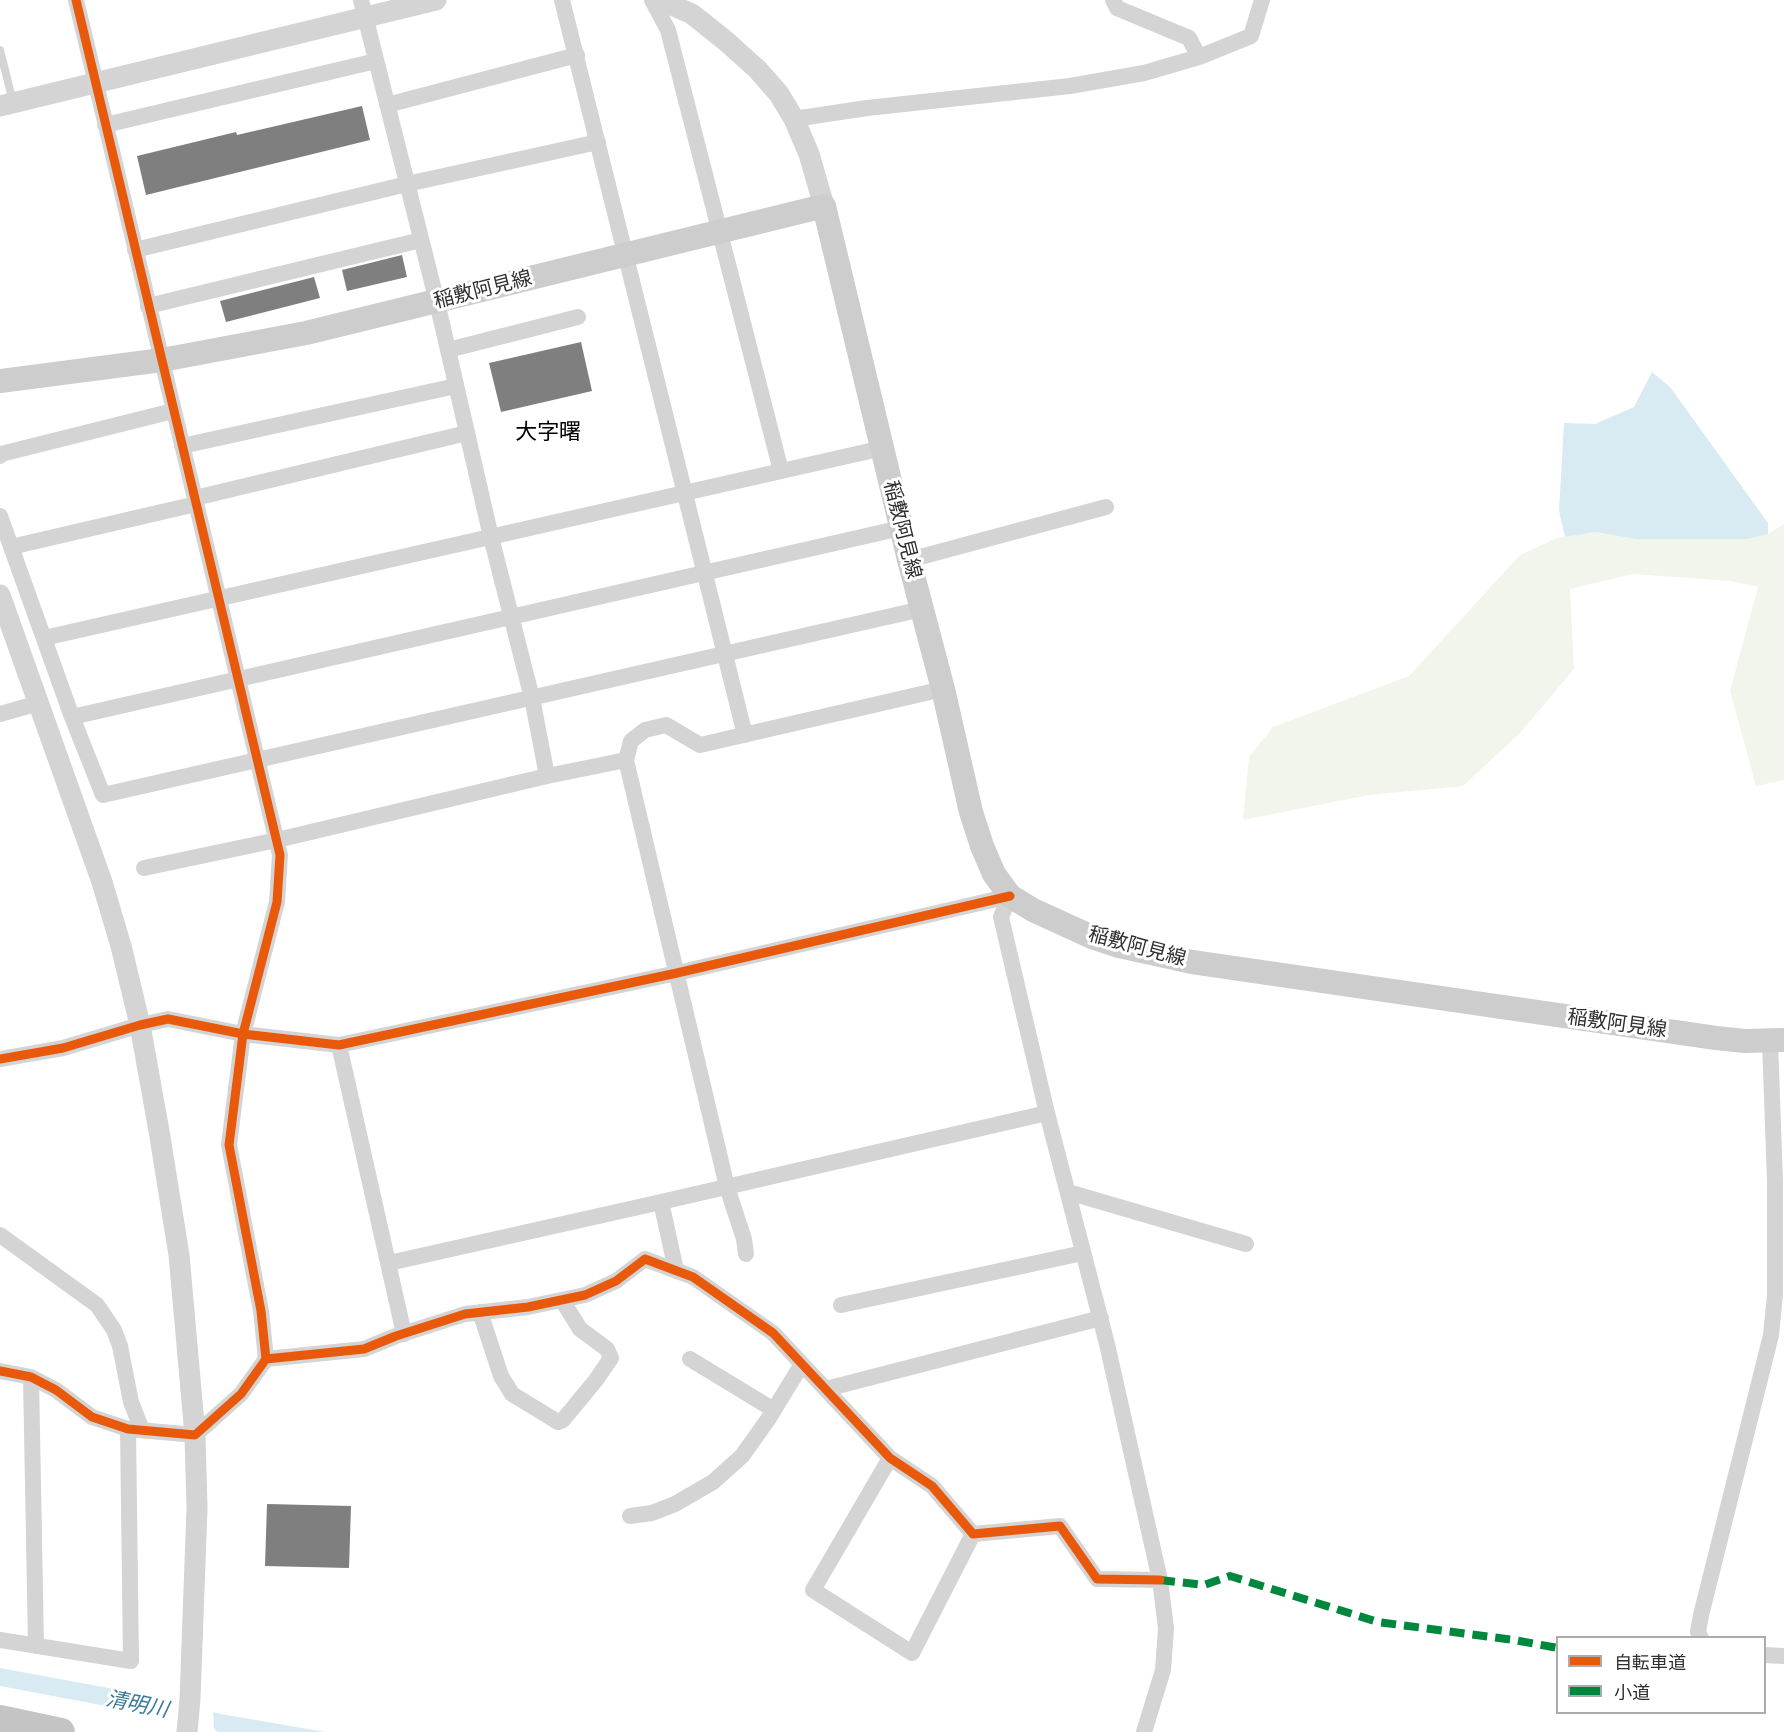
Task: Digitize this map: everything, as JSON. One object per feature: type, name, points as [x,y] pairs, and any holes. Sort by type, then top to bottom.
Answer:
[{"type":"highway","points":[[0,1719],[61,1732]]},
{"type":"main road","name":"稲敷阿見線","points":[[0,381],[162,360],[306,333],[824,206],[971,812],[994,874],[1010,896],[1033,910],[1092,937],[1119,946],[1192,962],[1716,1038],[1777,1041]]},
{"type":"street","points":[[0,1371],[31,1377],[56,1390],[92,1417],[135,1430],[195,1435],[241,1394],[266,1359],[261,1311],[229,1145],[243,1034],[277,902],[280,855],[76,0]]},
{"type":"street","points":[[7,104],[95,83],[363,9],[436,0]]},
{"type":"street","points":[[562,0],[745,735]]},
{"type":"street","points":[[652,0],[668,30],[782,471]]},
{"type":"street","points":[[660,0],[692,14],[758,70],[779,94],[794,119],[813,166],[824,206]]},
{"type":"street","points":[[1113,0],[1117,8],[1189,38],[1199,57]]},
{"type":"street","points":[[794,119],[867,108],[1070,86],[1144,73],[1199,57],[1251,36],[1262,0]]},
{"type":"street","points":[[363,9],[437,302],[491,537],[532,698],[548,776]]},
{"type":"street","points":[[387,105],[577,55]]},
{"type":"street","points":[[105,125],[376,61]]},
{"type":"street","points":[[135,250],[407,184],[597,142]]},
{"type":"street","points":[[148,306],[421,240]]},
{"type":"street","points":[[448,350],[578,317]]},
{"type":"street","points":[[182,446],[456,386]]},
{"type":"street","points":[[0,456],[173,411]]},
{"type":"street","points":[[11,547],[467,433]]},
{"type":"street","points":[[44,638],[883,448]]},
{"type":"street","points":[[909,560],[1106,507]]},
{"type":"street","points":[[0,516],[72,717],[103,795],[922,609]]},
{"type":"street","points":[[72,717],[901,528]]},
{"type":"street","points":[[0,595],[102,882],[121,946],[140,1025],[179,1255],[195,1435],[197,1508],[187,1732]]},
{"type":"street","points":[[746,1254],[744,1239],[727,1187],[626,760],[631,741],[645,730],[666,725],[700,745],[943,689]]},
{"type":"street","points":[[0,714],[39,704]]},
{"type":"street","points":[[144,867],[277,840],[548,776],[626,760]]},
{"type":"street","points":[[0,1059],[63,1048],[168,1019],[243,1034],[339,1045],[677,973],[1010,896]]},
{"type":"street","points":[[1010,896],[1001,916],[1047,1113],[1101,1318],[1160,1580],[1166,1628],[1163,1670],[1144,1732]]},
{"type":"street","points":[[1700,1636],[1698,1632],[1701,1615],[1771,1335],[1775,1295],[1779,1182],[1777,1041]]},
{"type":"street","points":[[339,1045],[404,1334]]},
{"type":"street","points":[[389,1263],[1047,1113]]},
{"type":"street","points":[[1068,1192],[1246,1244]]},
{"type":"street","points":[[661,1202],[676,1270]]},
{"type":"street","points":[[0,1235],[97,1305],[114,1330],[120,1346],[135,1430],[131,1661],[0,1640]]},
{"type":"street","points":[[841,1305],[1083,1253]]},
{"type":"street","points":[[266,1359],[364,1349],[465,1314],[528,1307],[585,1295],[616,1281],[645,1259],[693,1277],[773,1333],[890,1458],[932,1486],[973,1534]]},
{"type":"street","points":[[480,1312],[501,1376],[512,1394],[558,1422],[563,1420],[611,1358],[607,1349],[580,1329],[562,1300]]},
{"type":"street","points":[[826,1389],[1101,1318]]},
{"type":"street","points":[[690,1359],[774,1410]]},
{"type":"street","points":[[630,1516],[652,1513],[675,1504],[713,1482],[742,1456],[802,1364]]},
{"type":"street","points":[[31,1377],[36,1646]]},
{"type":"street","points":[[890,1458],[813,1590],[912,1653],[973,1534]]},
{"type":"street","points":[[973,1534],[1060,1526],[1097,1579],[1160,1580]]},
{"type":"street","points":[[1766,1655],[1784,1656]]},
{"type":"lane","points":[[0,50],[7,104]]},
{"type":"shaded area","points":[[1784,524],[1784,780],[1756,786],[1730,691],[1758,587],[1731,581],[1633,574],[1570,589],[1574,669],[1520,733],[1463,786],[1369,795],[1243,820],[1249,757],[1273,727],[1409,676],[1520,555],[1557,538],[1595,532],[1635,539],[1747,539],[1768,534]]},
{"type":"water","points":[[1652,372],[1670,387],[1768,523],[1768,534],[1748,539],[1635,539],[1595,532],[1565,537],[1559,511],[1564,423],[1595,424],[1634,407]]},
{"type":"water","name":"清明川","points":[[0,1668],[141,1694],[221,1714],[325,1732],[218,1732],[138,1712],[0,1686]]},
{"type":"pier","points":[[167,1698],[213,1709],[214,1728],[217,1732],[207,1732],[154,1719],[161,1712]]},
{"type":"building","points":[[362,106],[370,140],[146,195],[137,156],[236,132],[237,135]]},
{"type":"building","points":[[402,255],[407,277],[347,291],[342,270]]},
{"type":"building","points":[[314,277],[320,298],[226,322],[220,301]]},
{"type":"building","points":[[581,342],[592,391],[501,412],[489,363]]},
{"type":"building","points":[[267,1504],[351,1506],[349,1568],[265,1566]]},
{"type":"marked path","points":[[1160,1580],[1204,1585],[1230,1576],[1378,1622],[1556,1648]]},
{"type":"cycle path","points":[[0,1371],[31,1377],[56,1390],[92,1417],[128,1429],[195,1435],[241,1394],[266,1359],[261,1311],[229,1145],[243,1034],[277,902],[280,855],[76,0]]},
{"type":"cycle path","points":[[0,1059],[63,1048],[168,1019],[243,1034],[339,1045],[677,973],[1010,896]]},
{"type":"cycle path","points":[[266,1359],[364,1349],[396,1336],[465,1314],[528,1307],[585,1295],[616,1281],[645,1259],[693,1277],[773,1333],[890,1458],[932,1486],[973,1534],[1060,1526],[1097,1579],[1160,1580]]},
{"type":"district","name":"大字曙","points":[[548,433]]}]
